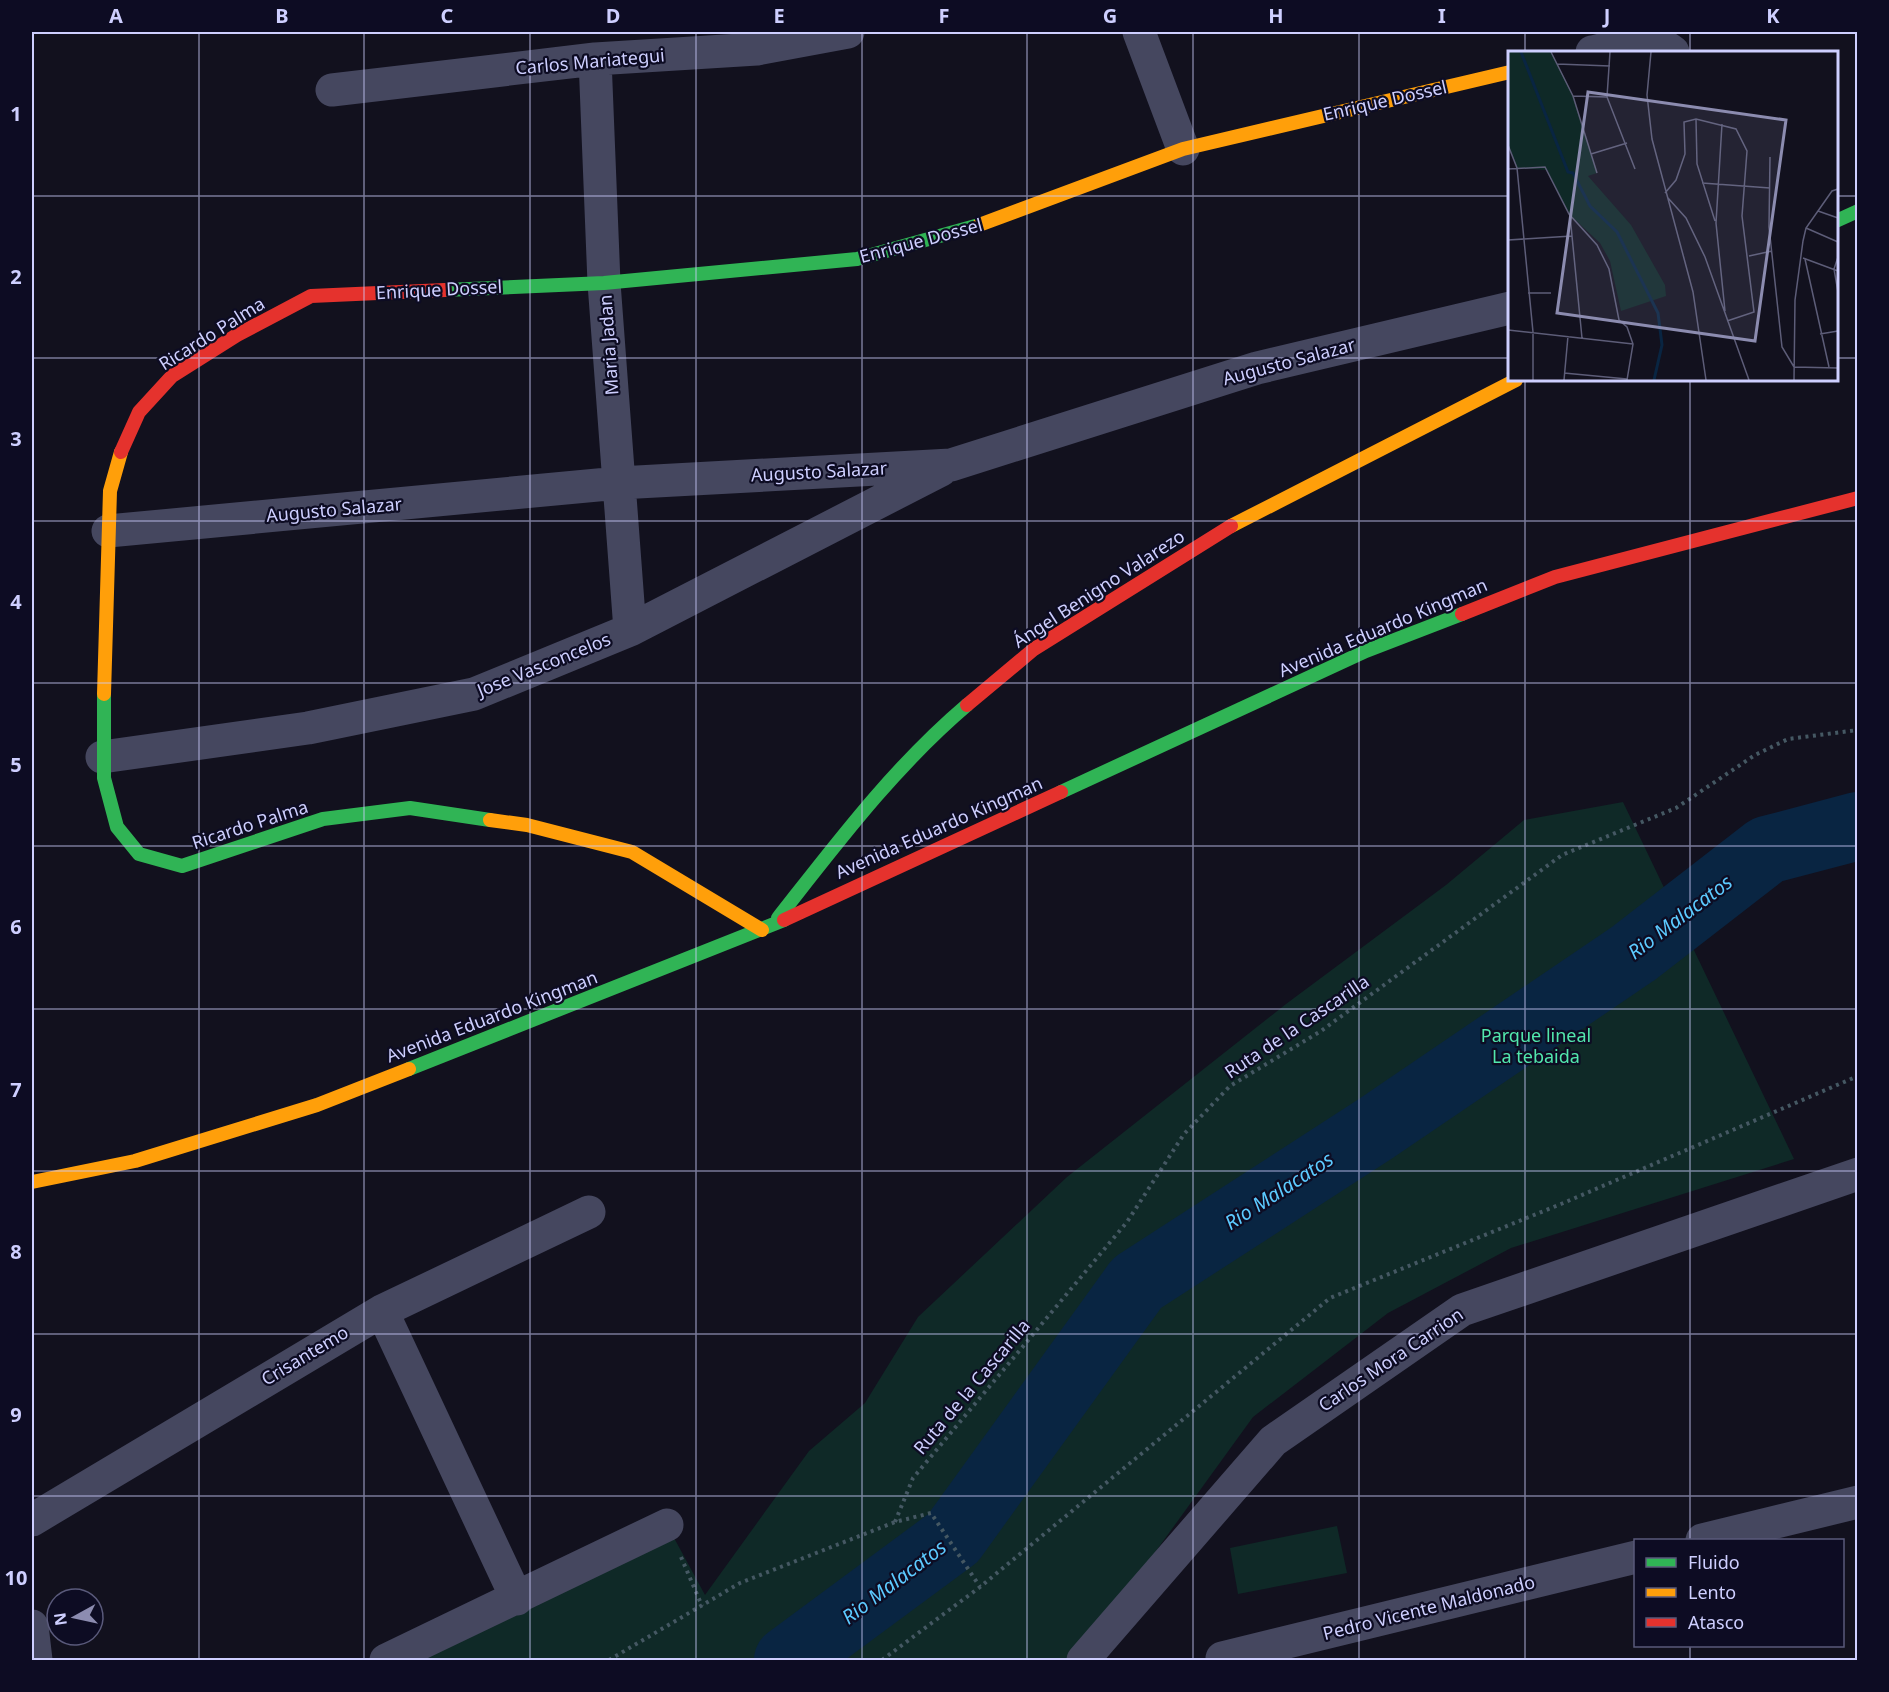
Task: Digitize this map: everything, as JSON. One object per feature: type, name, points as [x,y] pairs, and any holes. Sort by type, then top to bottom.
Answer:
[{"type":"street","name":"Carlos Mariategui","points":[[332,90],[596,59],[758,49],[848,32]]},
{"type":"street","points":[[1139,32],[1183,149]]},
{"type":"street","points":[[1596,51],[1646,40],[1661,42],[1672,51]]},
{"type":"street","name":"Maria Jadan","points":[[596,59],[604,283],[630,630]]},
{"type":"street","name":"Enrique Dossel","points":[[311,296],[604,283],[857,259],[1003,218],[1183,149],[1508,72]]},
{"type":"street","points":[[1838,220],[1857,211]]},
{"type":"street","name":"Ricardo Palma","points":[[311,296],[237,335],[172,376],[140,412],[121,451],[110,491],[102,757],[104,778],[117,827],[138,854],[182,866],[323,819],[410,808],[527,825],[632,852],[762,930]]},
{"type":"street","name":"Augusto Salazar","points":[[108,531],[620,483],[951,465],[1257,368],[1508,308]]},
{"type":"street","name":"Ángel Benigno Valarezo","points":[[775,922],[865,806],[940,728],[1034,649],[1242,519],[1514,381]]},
{"type":"street","name":"Jose Vasconcelos","points":[[102,757],[308,728],[474,694],[630,630],[951,465]]},
{"type":"street","name":"Avenida Eduardo Kingman","points":[[32,1182],[135,1161],[317,1105],[762,930],[775,922],[1019,813],[1377,646],[1555,577],[1857,498]]},
{"type":"street","name":"Carlos Mora Carrion","points":[[1083,1660],[1274,1441],[1462,1310],[1857,1174]]},
{"type":"street","name":"Crisantemo","points":[[32,1520],[382,1311],[589,1212]]},
{"type":"street","points":[[382,1311],[517,1599]]},
{"type":"street","points":[[1706,1539],[1857,1502]]},
{"type":"street","points":[[386,1660],[667,1525]]},
{"type":"street","name":"Pedro Vicente Maldonado","points":[[1220,1660],[1634,1557]]},
{"type":"street","points":[[32,1626],[36,1660]]},
{"type":"path","name":"Ruta de la Cascarilla","points":[[895,1522],[913,1478],[1127,1222],[1184,1134],[1230,1086],[1321,1031],[1562,855],[1676,808],[1755,755],[1788,739],[1857,730]]},
{"type":"path","points":[[882,1660],[980,1587],[1330,1298],[1561,1204],[1857,1076]]},
{"type":"path","points":[[609,1660],[740,1583],[895,1522],[931,1513],[980,1587]]},
{"type":"path","points":[[667,1525],[702,1606]]},
{"type":"green space","name":"Parque lineal La tebaida","points":[[1623,802],[1794,1159],[1511,1248],[1388,1313],[1253,1417],[1077,1660],[386,1660],[667,1525],[705,1595],[809,1451],[865,1403],[918,1317],[1067,1177],[1286,1004],[1446,885],[1524,820]]},
{"type":"green space","points":[[1337,1526],[1347,1573],[1238,1594],[1230,1548]]},
{"type":"waterway","name":"Rio Malacatos","points":[[788,1660],[953,1538],[1137,1283],[1375,1129],[1634,953],[1767,850],[1858,826]]},
{"type":"traffic: fast","points":[[1838,220],[1858,211]]},
{"type":"traffic: fast","points":[[445,290],[604,283],[857,259],[979,225]]},
{"type":"traffic: fast","points":[[1061,792],[1366,651],[1462,614]]},
{"type":"traffic: fast","points":[[104,694],[104,778],[117,827],[139,854],[182,866],[323,819],[410,808],[490,820]]},
{"type":"traffic: fast","points":[[778,918],[844,834],[891,780],[940,729],[967,705]]},
{"type":"traffic: fast","points":[[409,1069],[784,920]]},
{"type":"traffic: slow","points":[[979,225],[1183,149],[1508,72]]},
{"type":"traffic: slow","points":[[1231,526],[1514,381]]},
{"type":"traffic: slow","points":[[104,694],[110,491],[121,452]]},
{"type":"traffic: slow","points":[[490,820],[527,825],[632,852],[762,930]]},
{"type":"traffic: slow","points":[[32,1182],[135,1161],[317,1105],[409,1069]]},
{"type":"traffic: jam","points":[[121,452],[139,412],[172,376],[237,335],[311,296],[445,290]]},
{"type":"traffic: jam","points":[[1462,614],[1555,577],[1858,498]]},
{"type":"traffic: jam","points":[[967,705],[1034,649],[1231,526]]},
{"type":"traffic: jam","points":[[784,920],[1061,792]]}]
